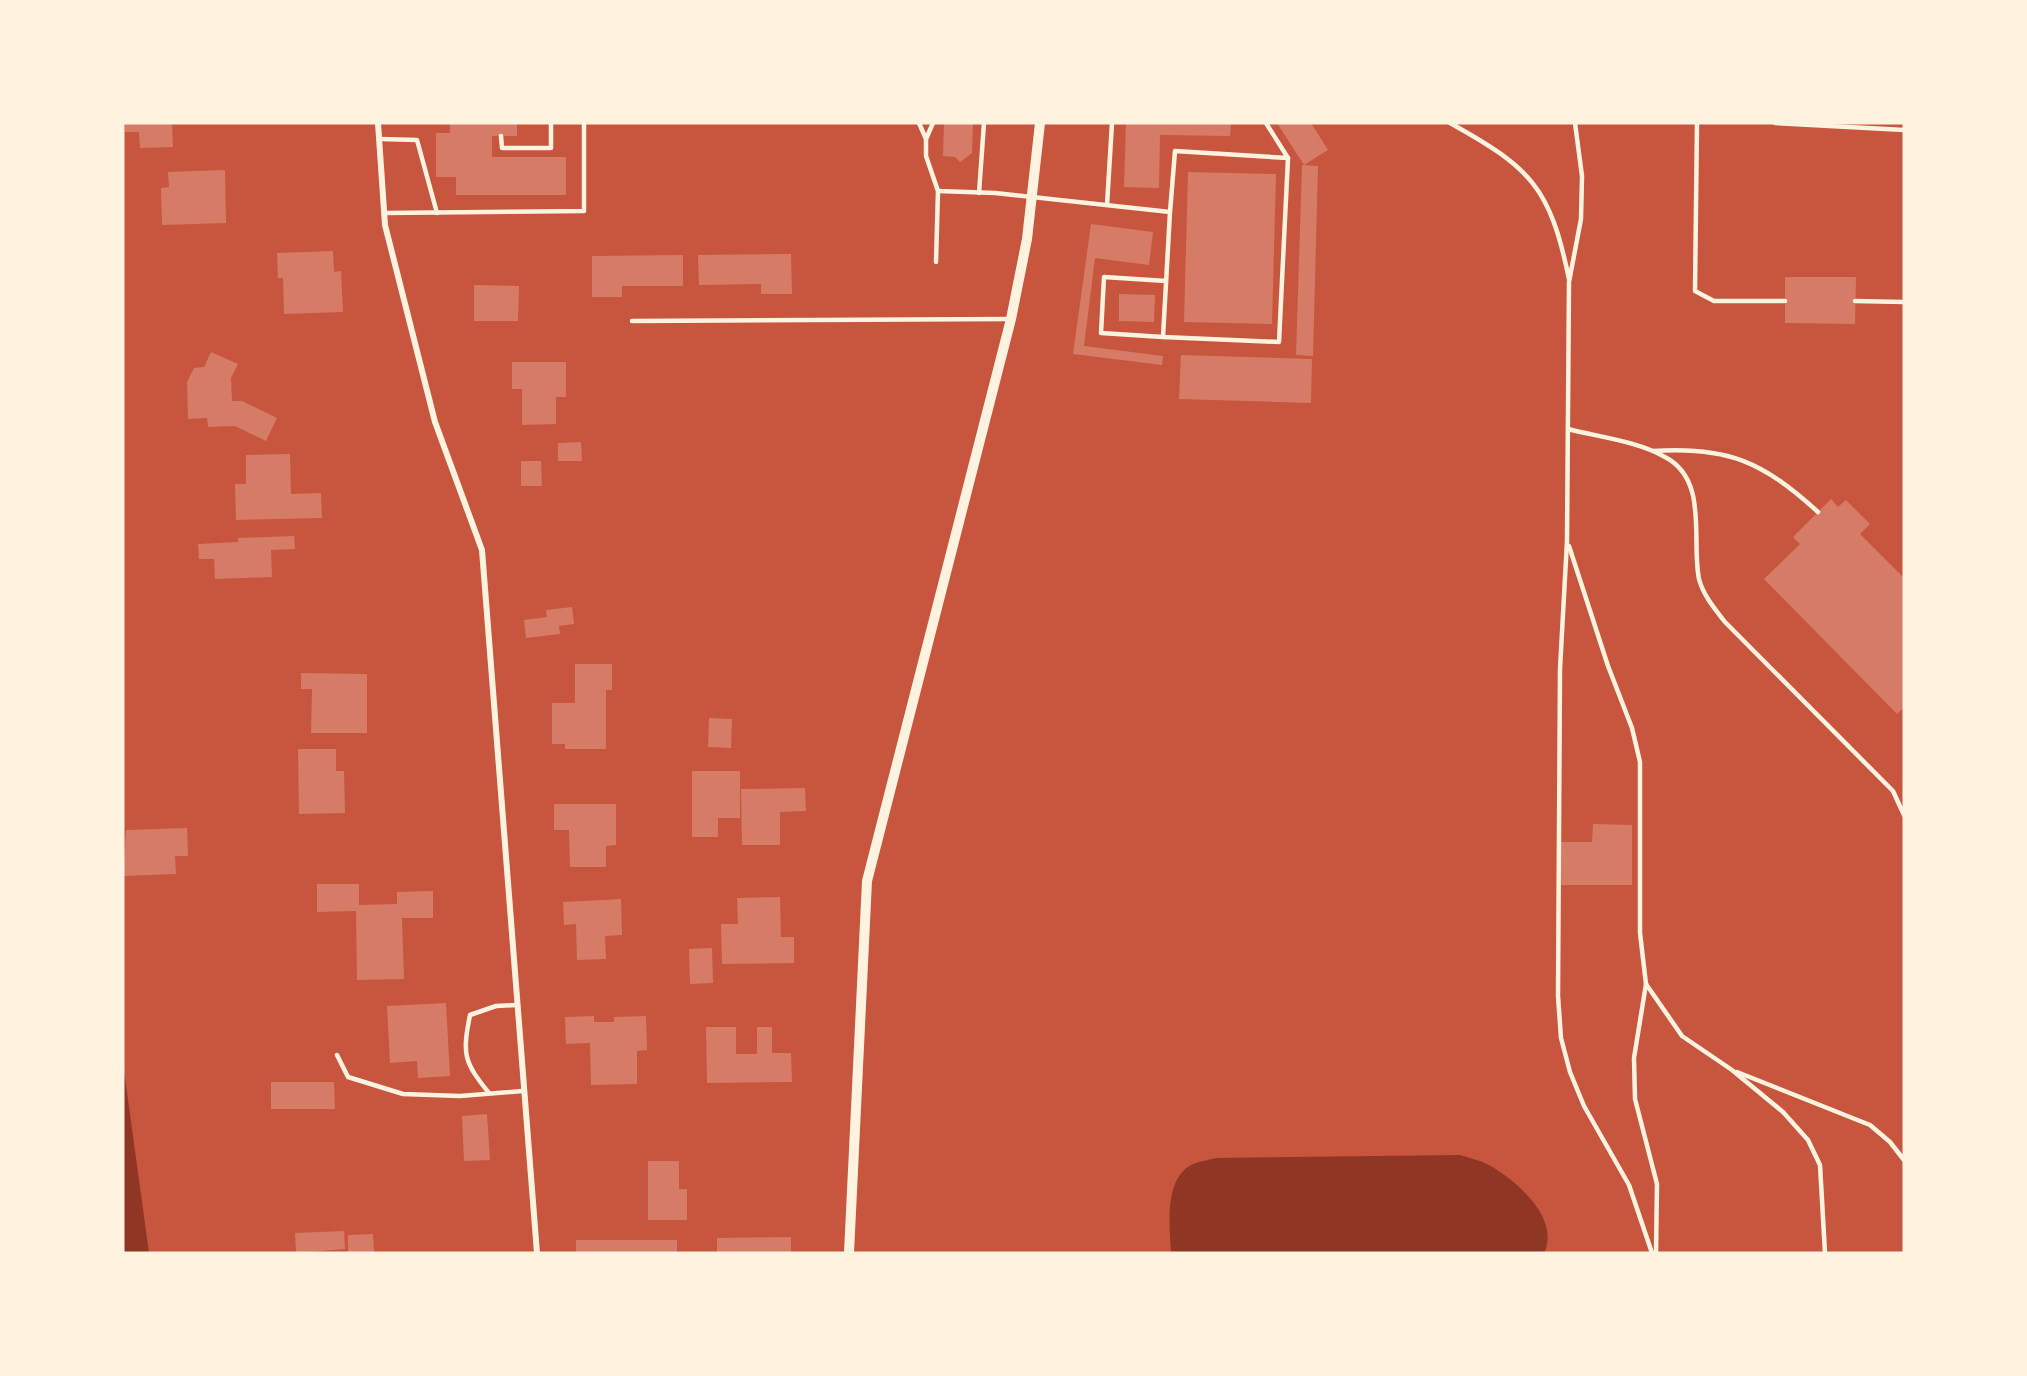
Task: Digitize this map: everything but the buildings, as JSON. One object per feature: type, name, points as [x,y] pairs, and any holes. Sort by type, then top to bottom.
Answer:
[{"type":"street","points":[[378,123],[384,213],[435,422],[482,550],[537,1253]]},
{"type":"street","points":[[849,1253],[867,881],[1011,319],[1032,198],[1040,123]]},
{"type":"lane","points":[[501,136],[502,148],[551,148],[551,123]]},
{"type":"lane","points":[[384,213],[584,211],[584,123]]},
{"type":"lane","points":[[919,123],[926,139],[926,156],[938,191],[936,262]]},
{"type":"lane","points":[[926,139],[933,123]]},
{"type":"lane","points":[[979,193],[984,123]]},
{"type":"lane","points":[[1107,205],[1112,123]]},
{"type":"lane","points":[[1166,281],[1104,277],[1101,333],[1279,342],[1288,158],[1266,123]]},
{"type":"lane","points":[[1450,123],[1499,150],[1531,180],[1551,210],[1569,282]]},
{"type":"lane","points":[[1575,123],[1582,176],[1581,219],[1569,282],[1567,541],[1560,669],[1558,996],[1561,1038],[1570,1072],[1584,1106],[1629,1185],[1654,1253]]},
{"type":"lane","points":[[1697,123],[1695,291],[1714,301],[1785,301]]},
{"type":"lane","points":[[1774,123],[1904,130]]},
{"type":"lane","points":[[380,139],[417,140],[437,213]]},
{"type":"lane","points":[[1163,337],[1175,152],[1288,158]]},
{"type":"lane","points":[[938,191],[1170,212]]},
{"type":"lane","points":[[1855,301],[1904,302]]},
{"type":"lane","points":[[632,321],[1011,319]]},
{"type":"lane","points":[[1568,429],[1667,457],[1691,486],[1695,502],[1700,581],[1709,602],[1725,622],[1893,791],[1904,815]]},
{"type":"lane","points":[[1651,451],[1691,448],[1741,459],[1783,481],[1818,512]]},
{"type":"lane","points":[[1567,541],[1608,666],[1632,728],[1640,762],[1640,933],[1646,984],[1634,1058],[1635,1099],[1657,1184],[1654,1253]]},
{"type":"lane","points":[[1646,984],[1682,1035],[1732,1070],[1783,1112],[1808,1140],[1820,1165],[1825,1253]]},
{"type":"lane","points":[[489,1093],[471,1070],[464,1045],[470,1015],[496,1006],[516,1005]]},
{"type":"lane","points":[[337,1055],[348,1077],[403,1094],[523,1091]]},
{"type":"lane","points":[[1732,1070],[1870,1125],[1890,1142],[1904,1160]]},
{"type":"shaded area","points":[[123,1063],[149,1253],[123,1253]]},
{"type":"shaded area","points":[[1460,1155],[1484,1163],[1498,1171],[1510,1179],[1532,1201],[1541,1213],[1546,1226],[1548,1240],[1544,1253],[1171,1253],[1170,1204],[1173,1191],[1183,1171],[1193,1164],[1216,1158]]}]
